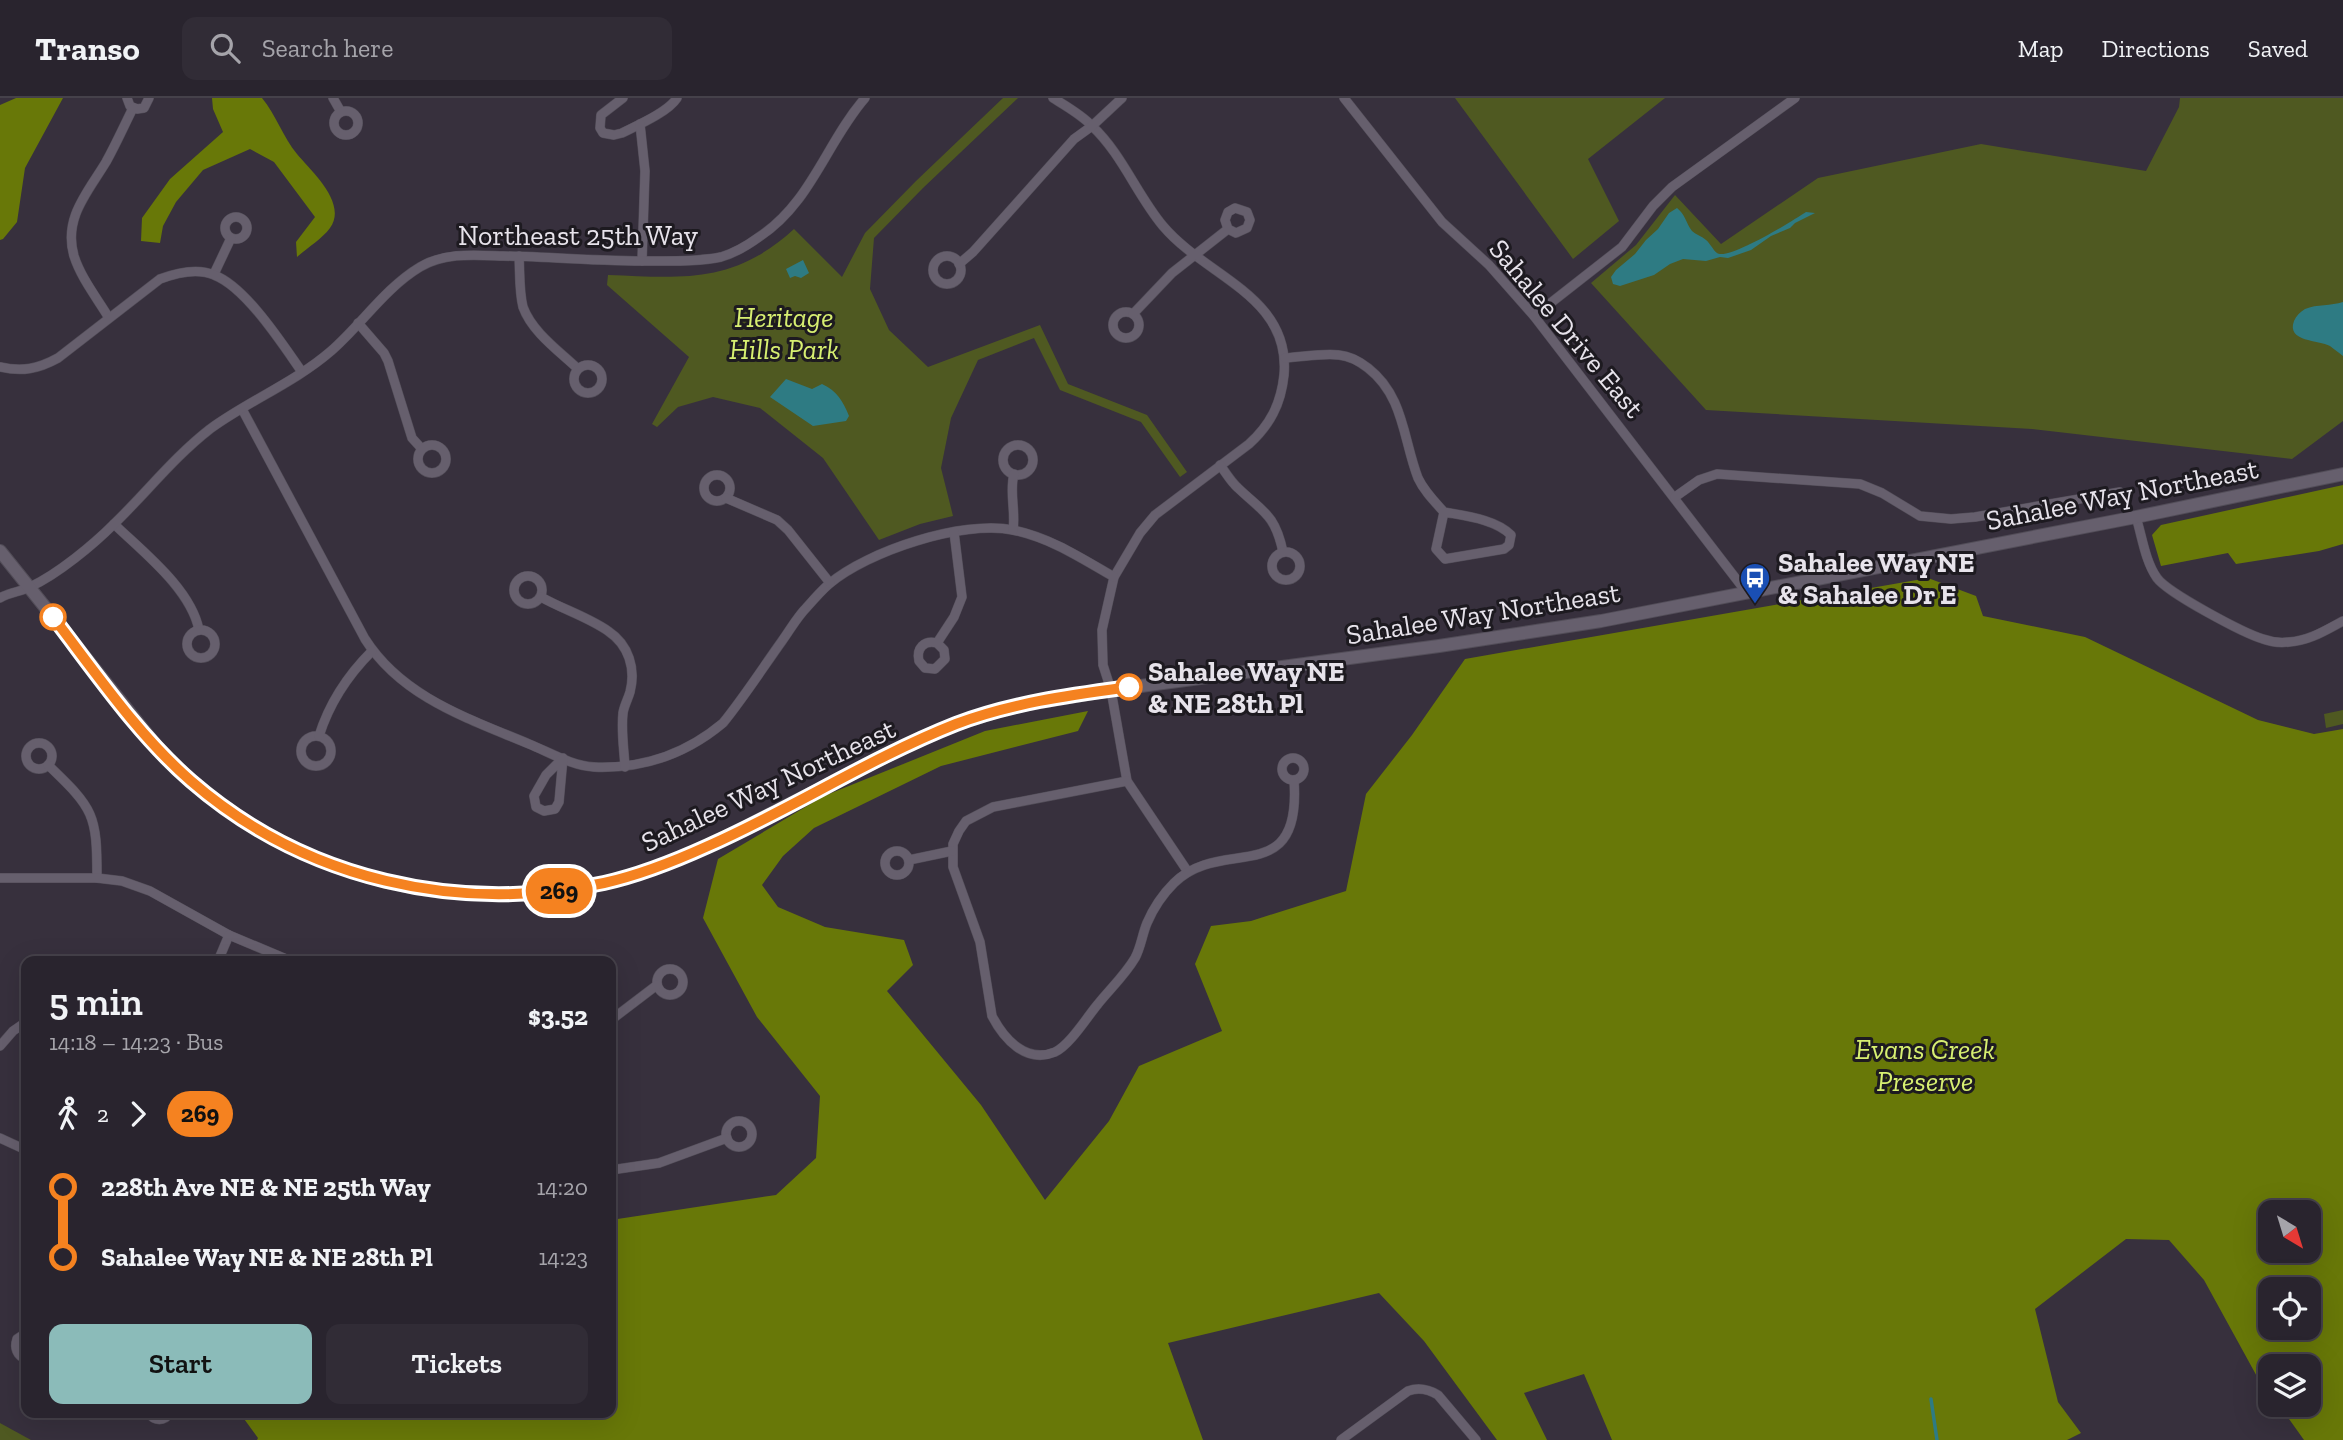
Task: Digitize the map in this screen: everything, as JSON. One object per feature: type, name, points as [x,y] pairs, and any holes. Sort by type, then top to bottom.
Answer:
[{"type":"main road","name":"Sahalee Way Northeast","points":[[0,551],[162,753],[217,802],[257,829],[288,847],[336,866],[413,888],[451,893],[532,894],[606,883],[653,868],[710,845],[835,781],[957,724],[1011,707],[1111,690],[1439,646],[1601,621],[2343,474]]},
{"type":"street","points":[[127,98],[133,108]]},
{"type":"street","points":[[133,108],[144,107],[149,98]]},
{"type":"street","points":[[333,98],[341,112]]},
{"type":"street","points":[[623,98],[601,115],[600,128],[603,133],[614,135],[640,124],[673,105],[677,98]]},
{"type":"street","name":"Northeast 25th Way","points":[[0,598],[29,587],[60,568],[114,524],[187,447],[330,352],[401,280],[431,261],[463,255],[642,261],[704,260],[725,256],[760,237],[783,219],[799,200],[865,98]]},
{"type":"street","points":[[1053,98],[1092,126],[1163,226],[1195,256],[1254,299],[1267,312],[1276,327],[1285,358],[1279,404],[1270,421],[1261,433],[1155,514],[1140,533],[1114,577],[1102,630],[1103,665],[1111,690],[1127,781],[1188,872]]},
{"type":"street","points":[[959,264],[973,252],[1074,139],[1122,98]]},
{"type":"street","name":"Sahalee Drive East","points":[[1344,98],[1442,222],[1489,265],[1534,316],[1747,593]]},
{"type":"street","points":[[1534,316],[1622,247],[1653,206],[1672,187],[1795,98]]},
{"type":"street","points":[[109,318],[74,257],[71,233],[77,206],[106,161],[133,108]]},
{"type":"street","points":[[640,124],[645,171],[642,261]]},
{"type":"street","points":[[1133,314],[1163,281],[1228,229]]},
{"type":"street","points":[[214,274],[231,238]]},
{"type":"street","points":[[519,256],[521,295],[528,318],[578,369]]},
{"type":"street","points":[[0,367],[29,370],[58,358],[160,279],[185,273],[214,274],[226,282],[272,329],[302,372]]},
{"type":"street","points":[[358,323],[384,353],[412,438],[422,449]]},
{"type":"street","points":[[1285,358],[1337,354],[1355,359],[1374,372],[1395,401],[1418,477],[1426,491],[1444,512],[1506,530],[1511,535],[1509,545],[1504,549],[1445,559],[1436,549],[1444,512]]},
{"type":"street","points":[[242,409],[372,651],[388,668],[429,700],[590,767],[625,767],[652,762],[705,738],[723,723],[805,609],[830,583],[866,561],[896,549],[971,528],[1013,530],[1066,548],[1114,577]]},
{"type":"street","points":[[1220,465],[1236,487],[1270,517],[1280,537],[1283,552]]},
{"type":"street","points":[[1013,530],[1014,474]]},
{"type":"street","points":[[1675,497],[1699,480],[1717,474],[1860,484],[1882,493],[1920,516],[1951,519],[2120,492]]},
{"type":"street","points":[[726,498],[777,520],[830,583]]},
{"type":"street","points":[[2136,517],[2154,575],[2161,583],[2181,597],[2250,634],[2274,642],[2297,642],[2343,621]]},
{"type":"street","points":[[114,524],[177,587],[191,608],[199,630]]},
{"type":"street","points":[[937,643],[954,617],[962,597],[954,532]]},
{"type":"street","points":[[541,597],[606,629],[618,638],[625,648],[630,659],[632,678],[623,709],[625,767]]},
{"type":"street","points":[[319,736],[347,680],[372,651]]},
{"type":"street","points":[[563,758],[559,802],[555,809],[544,811],[536,807],[534,796],[546,775],[563,758]]},
{"type":"street","points":[[48,765],[80,796],[88,808],[97,841],[96,878]]},
{"type":"street","points":[[1127,781],[993,807],[966,821],[959,831],[952,851],[953,867],[980,942],[992,1016],[997,1026],[1017,1048],[1027,1054],[1055,1052],[1070,1038],[1134,960],[1147,924],[1175,881],[1188,872],[1209,864],[1259,855],[1281,842],[1293,819],[1294,780]]},
{"type":"street","points":[[909,860],[952,851]]},
{"type":"street","points":[[0,878],[96,878],[122,881],[150,891],[229,934],[280,956]]},
{"type":"street","points":[[220,956],[229,934]]},
{"type":"street","points":[[616,1016],[657,985]]},
{"type":"street","points":[[0,1046],[21,1025]]},
{"type":"street","points":[[616,1169],[659,1163],[727,1138]]},
{"type":"street","points":[[1,1141],[21,1148]]},
{"type":"street","points":[[21,1336],[17,1339],[15,1347],[21,1355]]},
{"type":"street","points":[[1341,1440],[1416,1388],[1438,1395],[1476,1440]]},
{"type":"green space","points":[[16,98],[63,98],[25,168],[17,222],[0,240],[0,105]]},
{"type":"green space","points":[[212,98],[262,98],[292,147],[326,188],[334,208],[330,228],[297,257],[296,242],[315,217],[274,162],[250,149],[203,170],[176,202],[163,226],[160,243],[141,241],[142,218],[170,179],[223,132],[213,109]]},
{"type":"green space","name":"Heritage Hills Park","points":[[1003,98],[1018,98],[874,238],[870,289],[889,330],[928,367],[1040,325],[1068,384],[1147,415],[1187,472],[1180,477],[1141,422],[1060,390],[1034,338],[978,360],[951,418],[941,468],[953,516],[920,524],[879,540],[823,458],[760,408],[713,397],[678,407],[657,427],[652,424],[689,357],[607,285],[608,275],[684,276],[729,269],[772,247],[794,229],[842,277],[865,233]]},
{"type":"green space","points":[[1455,98],[1665,98],[1588,159],[1619,221],[1573,259]]},
{"type":"green space","points":[[2180,98],[2343,98],[2343,421],[2292,459],[2032,429],[1706,410],[1591,283],[1636,245],[1675,195],[1721,244],[1818,178],[1981,144],[2146,171],[2179,107]]},
{"type":"green space","points":[[2343,485],[2343,544],[2319,551],[2236,564],[2228,553],[2161,566],[2152,535],[2161,525]]},
{"type":"green space","name":"Evans Creek Preserve","points":[[1928,578],[1976,596],[1983,616],[2085,637],[2258,720],[2314,734],[2343,729],[2343,1440],[2304,1440],[2288,1417],[2321,1417],[2321,1354],[2258,1354],[2258,1378],[2204,1280],[2169,1240],[2126,1239],[2035,1309],[2058,1402],[2081,1433],[2067,1440],[1612,1440],[1584,1374],[1524,1393],[1547,1440],[1497,1440],[1424,1341],[1379,1293],[1168,1343],[1203,1440],[257,1440],[243,1418],[616,1418],[616,1219],[776,1195],[816,1158],[820,1096],[757,1017],[703,918],[718,859],[824,796],[985,731],[1088,711],[1078,731],[941,766],[814,828],[783,856],[762,885],[778,907],[825,927],[904,940],[913,965],[887,991],[981,1105],[1045,1200],[1109,1121],[1139,1066],[1222,1031],[1195,964],[1211,926],[1251,921],[1346,891],[1366,794],[1412,735],[1465,659]]},
{"type":"green space","points":[[2343,710],[2343,724],[2326,728],[2324,714]]},
{"type":"green space","points":[[0,1423],[31,1440],[0,1440]]},
{"type":"water","points":[[1677,208],[1692,231],[1706,240],[1717,253],[1723,254],[1761,238],[1806,212],[1815,213],[1771,236],[1751,250],[1728,258],[1706,261],[1683,259],[1654,275],[1620,286],[1613,284],[1611,277],[1616,270],[1635,254],[1669,213]]},
{"type":"water","points":[[803,260],[809,273],[801,278],[790,278],[786,269]]},
{"type":"water","points":[[2343,302],[2343,356],[2330,346],[2299,337],[2295,333],[2294,321],[2305,309]]},
{"type":"water","points":[[786,379],[812,389],[822,384],[832,390],[847,411],[849,416],[846,421],[813,426],[770,397]]},
{"type":"waterway","points":[[1931,1399],[1937,1440]]},
{"type":"bus line","name":"269","points":[[53,617],[162,753],[217,802],[288,847],[336,866],[413,888],[451,893],[532,894],[606,883],[630,876],[710,845],[835,781],[957,724],[1011,707],[1129,687]]},
{"type":"place","name":"Sahalee Way NE & Sahalee Dr E","points":[[1755,605]]},
{"type":"place","name":"Sahalee Way NE & NE 28th Pl","points":[[1129,687]]}]
